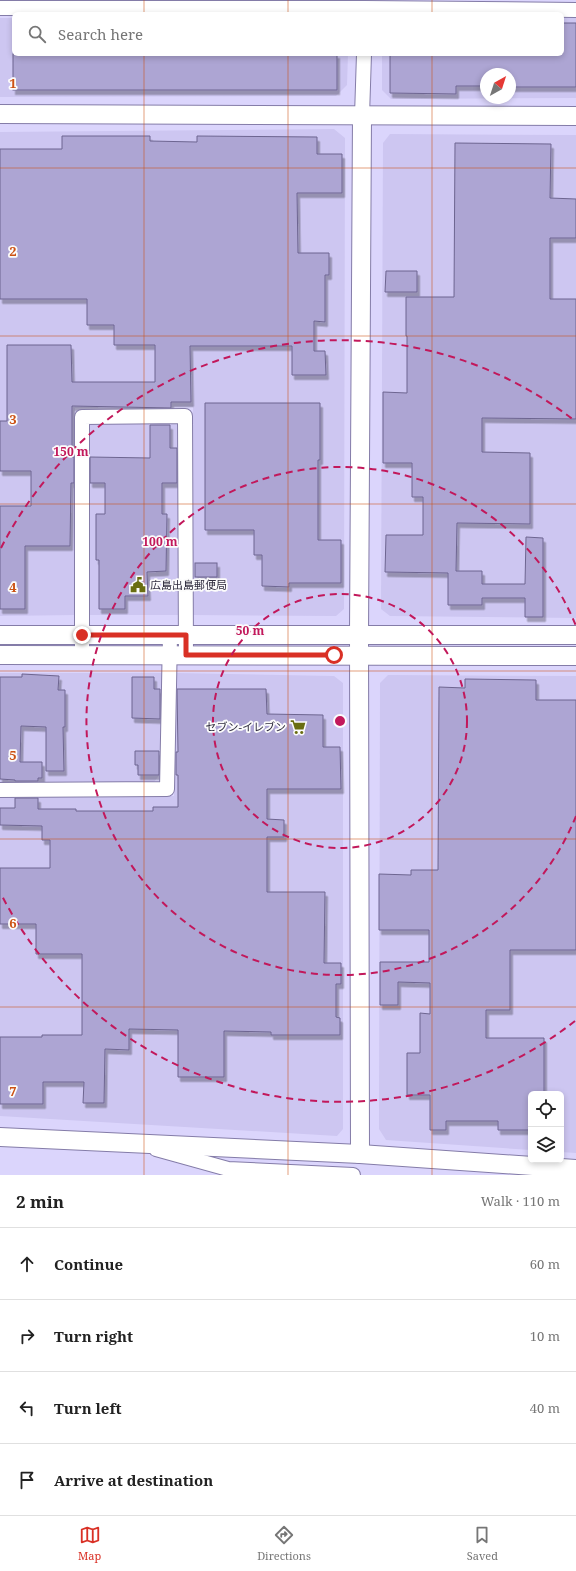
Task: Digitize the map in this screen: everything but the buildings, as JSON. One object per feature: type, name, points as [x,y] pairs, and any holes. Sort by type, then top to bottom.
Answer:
[{"type":"street","points":[[0,8],[365,11],[576,10]]},
{"type":"street","points":[[360,1154],[359,634],[362,116],[364,56]]},
{"type":"street","points":[[0,114],[576,116]]},
{"type":"street","points":[[0,790],[167,789],[178,655],[185,416],[82,417],[82,655]]},
{"type":"street","points":[[0,635],[576,635]]},
{"type":"street","points":[[0,655],[576,656]]},
{"type":"street","points":[[0,1137],[360,1154],[576,1169]]},
{"type":"street","points":[[134,1144],[228,1168],[353,1175]]},
{"type":"shaded area","points":[[0,18],[12,18],[12,56],[348,56],[347,85],[336,96],[0,97]]},
{"type":"shaded area","points":[[564,18],[576,18],[576,98],[516,98],[516,68],[480,68],[480,99],[391,99],[382,90],[382,56],[564,56]]},
{"type":"shaded area","points":[[334,129],[345,138],[344,609],[336,616],[192,615],[193,407],[75,408],[75,615],[0,616],[0,132]]},
{"type":"shaded area","points":[[390,134],[576,135],[576,618],[390,616],[381,609],[383,143]]},
{"type":"shaded area","points":[[94,421],[173,421],[180,427],[179,615],[88,615],[88,427]]},
{"type":"shaded area","points":[[0,673],[163,673],[161,773],[154,782],[0,784]]},
{"type":"shaded area","points":[[176,673],[334,676],[343,683],[343,1129],[337,1136],[0,1116],[0,796],[174,796]]},
{"type":"shaded area","points":[[388,675],[576,676],[576,1153],[564,1152],[564,1091],[528,1091],[528,1150],[386,1140],[379,1129],[380,683]]},
{"type":"place","name":"広島出島郵便局","points":[[138,585]]},
{"type":"place","name":"セブン-イレブン","points":[[298,727]]},
{"type":"route","points":[[82,635],[186,635],[186,655],[334,655]]}]
